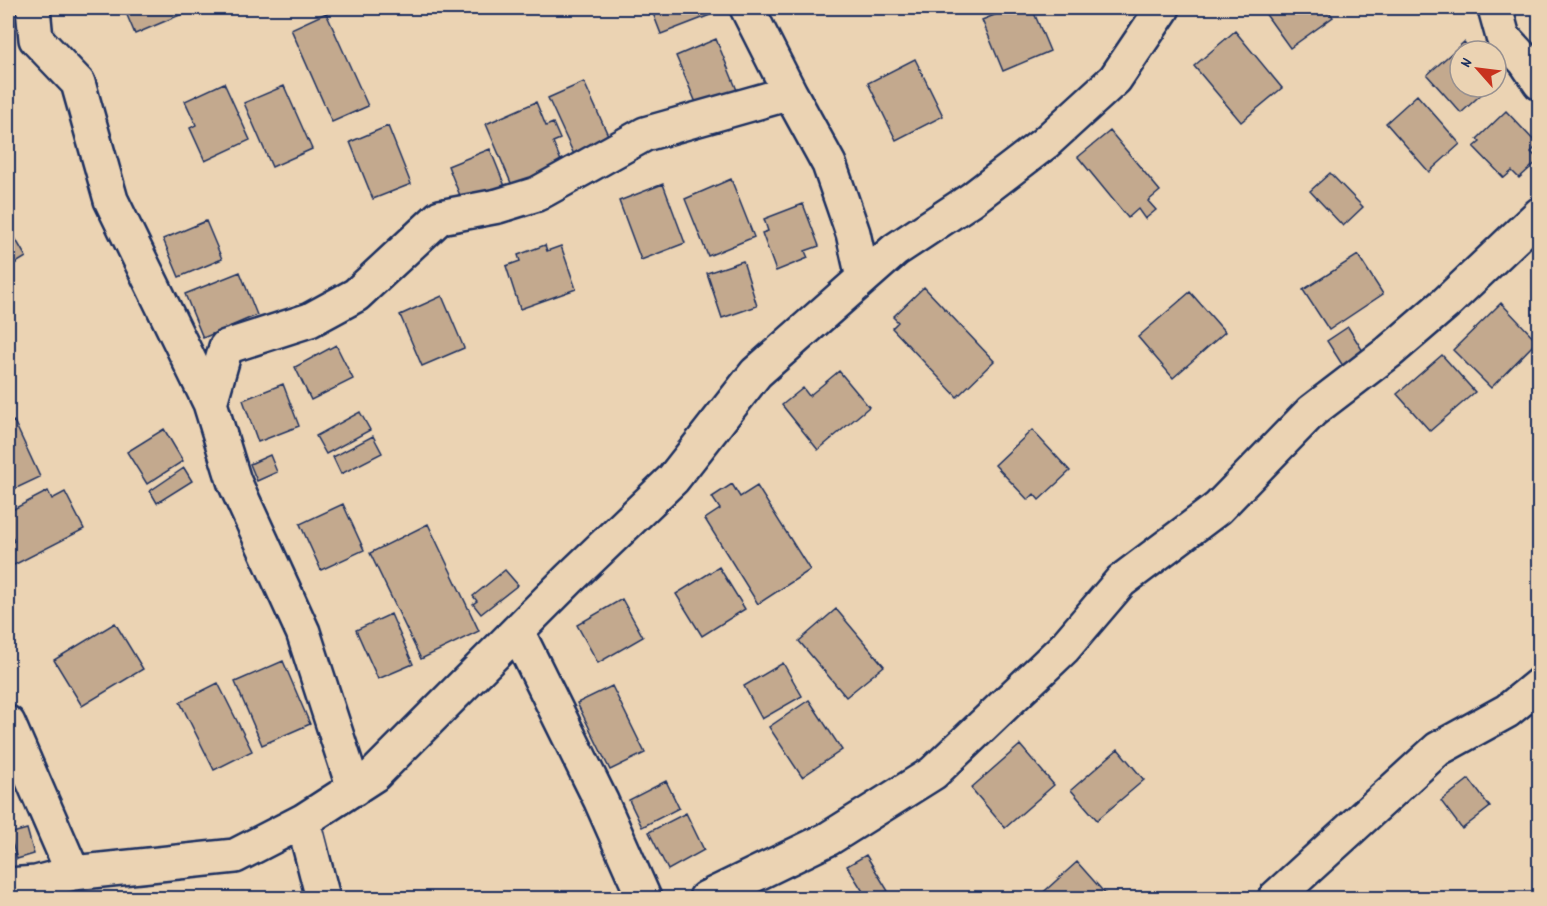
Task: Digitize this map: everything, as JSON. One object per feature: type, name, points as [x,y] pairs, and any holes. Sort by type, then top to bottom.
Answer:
[{"type":"street","points":[[33,8],[36,39],[78,83],[111,200],[210,404],[234,481],[303,632],[354,789]]},
{"type":"street","points":[[747,8],[829,164],[853,233],[863,278]]},
{"type":"street","points":[[8,885],[36,883],[73,873],[235,856],[303,821],[374,775],[673,479],[756,374],[895,250],[972,199],[1045,143],[1115,80],[1163,8]]},
{"type":"street","points":[[1496,8],[1503,37],[1525,61],[1539,83]]},
{"type":"street","points":[[210,404],[226,347],[310,320],[356,295],[440,217],[498,206],[537,194],[645,134],[790,93]]},
{"type":"street","points":[[706,898],[828,839],[933,772],[1064,648],[1121,581],[1218,508],[1312,411],[1389,352],[1446,303],[1539,214]]},
{"type":"street","points":[[517,631],[601,801],[644,898]]},
{"type":"street","points":[[1275,898],[1438,749],[1507,711],[1539,684]]},
{"type":"street","points":[[8,723],[73,873]]},
{"type":"street","points":[[303,821],[323,898]]},
{"type":"building","points":[[124,8],[179,8],[182,14],[135,34]]},
{"type":"building","points":[[651,8],[722,8],[723,10],[661,34]]},
{"type":"building","points":[[1012,8],[1032,8],[1050,51],[1003,71],[982,20]]},
{"type":"building","points":[[1326,8],[1333,17],[1290,48],[1262,9]]},
{"type":"building","points":[[326,13],[368,106],[332,122],[291,29]]},
{"type":"building","points":[[1235,31],[1282,88],[1241,122],[1194,66]]},
{"type":"building","points":[[716,39],[739,95],[700,112],[676,56]]},
{"type":"building","points":[[1448,56],[1448,98],[1427,75]]},
{"type":"building","points":[[915,59],[943,116],[896,140],[868,83]]},
{"type":"building","points":[[584,82],[612,144],[577,161],[548,98]]},
{"type":"building","points":[[224,83],[250,140],[205,161],[190,128],[196,125],[185,101]]},
{"type":"building","points":[[284,86],[312,149],[272,167],[244,103]]},
{"type":"building","points":[[1417,95],[1460,144],[1429,172],[1386,123]]},
{"type":"building","points":[[1448,99],[1476,99],[1461,113]]},
{"type":"building","points":[[536,102],[546,126],[553,123],[560,139],[553,142],[567,175],[517,197],[486,124]]},
{"type":"building","points":[[1506,111],[1538,145],[1531,152],[1539,160],[1519,178],[1512,171],[1504,178],[1474,147],[1480,142],[1477,139]]},
{"type":"building","points":[[388,126],[411,184],[373,199],[350,142]]},
{"type":"building","points":[[1110,131],[1160,191],[1148,201],[1156,210],[1145,219],[1138,209],[1128,218],[1078,157]]},
{"type":"building","points":[[490,149],[507,191],[465,208],[448,166]]},
{"type":"building","points":[[1330,173],[1363,207],[1343,226],[1310,191]]},
{"type":"building","points":[[731,179],[754,237],[708,256],[685,199]]},
{"type":"building","points":[[663,184],[685,243],[641,260],[619,201]]},
{"type":"building","points":[[803,204],[819,246],[805,251],[808,258],[776,271],[762,233],[768,231],[764,219]]},
{"type":"building","points":[[206,221],[222,259],[179,277],[163,239]]},
{"type":"building","points":[[8,226],[26,257],[8,268]]},
{"type":"building","points":[[545,245],[547,251],[561,246],[576,289],[520,309],[506,266],[520,261],[518,255]]},
{"type":"building","points":[[1358,255],[1383,294],[1329,330],[1303,290]]},
{"type":"building","points":[[743,261],[757,306],[722,318],[707,273]]},
{"type":"building","points":[[240,272],[257,315],[203,338],[185,294]]},
{"type":"building","points":[[924,287],[994,361],[957,397],[892,328],[898,322],[893,317]]},
{"type":"building","points":[[1190,292],[1225,332],[1173,378],[1138,337]]},
{"type":"building","points":[[442,296],[464,348],[422,366],[400,315]]},
{"type":"building","points":[[1501,303],[1537,341],[1491,388],[1453,350]]},
{"type":"building","points":[[1348,327],[1366,356],[1345,369],[1327,341]]},
{"type":"building","points":[[336,345],[353,379],[311,400],[295,367]]},
{"type":"building","points":[[1442,355],[1475,392],[1430,431],[1397,394]]},
{"type":"building","points":[[839,371],[869,407],[818,450],[782,405],[803,388],[809,396]]},
{"type":"building","points":[[283,384],[299,426],[258,442],[243,400]]},
{"type":"building","points":[[360,412],[370,430],[326,454],[316,436]]},
{"type":"building","points":[[14,421],[40,477],[8,492],[8,424]]},
{"type":"building","points":[[164,429],[183,461],[147,484],[127,452]]},
{"type":"building","points":[[1032,430],[1070,471],[1039,500],[1034,494],[1028,500],[995,465]]},
{"type":"building","points":[[373,436],[382,453],[341,474],[333,457]]},
{"type":"building","points":[[270,455],[277,472],[257,481],[250,464]]},
{"type":"building","points":[[184,468],[192,481],[157,503],[150,491]]},
{"type":"building","points":[[732,484],[740,497],[757,486],[810,570],[758,604],[705,519],[720,509],[712,497]]},
{"type":"building","points":[[48,491],[52,499],[65,492],[84,529],[8,568],[8,545],[14,541],[8,528],[8,512]]},
{"type":"building","points":[[343,504],[364,550],[321,570],[300,524]]},
{"type":"building","points":[[428,524],[479,631],[421,659],[370,553]]},
{"type":"building","points":[[719,567],[745,609],[702,636],[676,594]]},
{"type":"building","points":[[505,570],[518,585],[481,614],[473,604],[477,601],[473,596]]},
{"type":"building","points":[[622,599],[643,637],[598,663],[577,625]]},
{"type":"building","points":[[836,609],[884,666],[846,697],[799,641]]},
{"type":"building","points":[[391,614],[413,664],[378,679],[356,630]]},
{"type":"building","points":[[115,623],[143,669],[82,706],[54,660]]},
{"type":"building","points":[[283,661],[310,724],[262,745],[235,682]]},
{"type":"building","points":[[783,663],[802,696],[762,719],[744,686]]},
{"type":"building","points":[[218,683],[252,751],[214,770],[180,702]]},
{"type":"building","points":[[612,686],[645,753],[610,770],[577,703]]},
{"type":"building","points":[[809,700],[842,750],[802,777],[769,727]]},
{"type":"building","points":[[1020,745],[1054,785],[1005,828],[971,788]]},
{"type":"building","points":[[1118,749],[1144,780],[1097,820],[1071,790]]},
{"type":"building","points":[[1469,779],[1490,807],[1462,829],[1441,801]]},
{"type":"building","points":[[666,781],[679,808],[642,827],[629,800]]},
{"type":"building","points":[[686,813],[704,850],[668,870],[649,832]]},
{"type":"building","points":[[27,829],[34,854],[17,859],[9,834]]},
{"type":"building","points":[[866,855],[888,891],[876,898],[867,898],[847,866]]},
{"type":"building","points":[[1077,862],[1109,898],[1037,898]]}]
